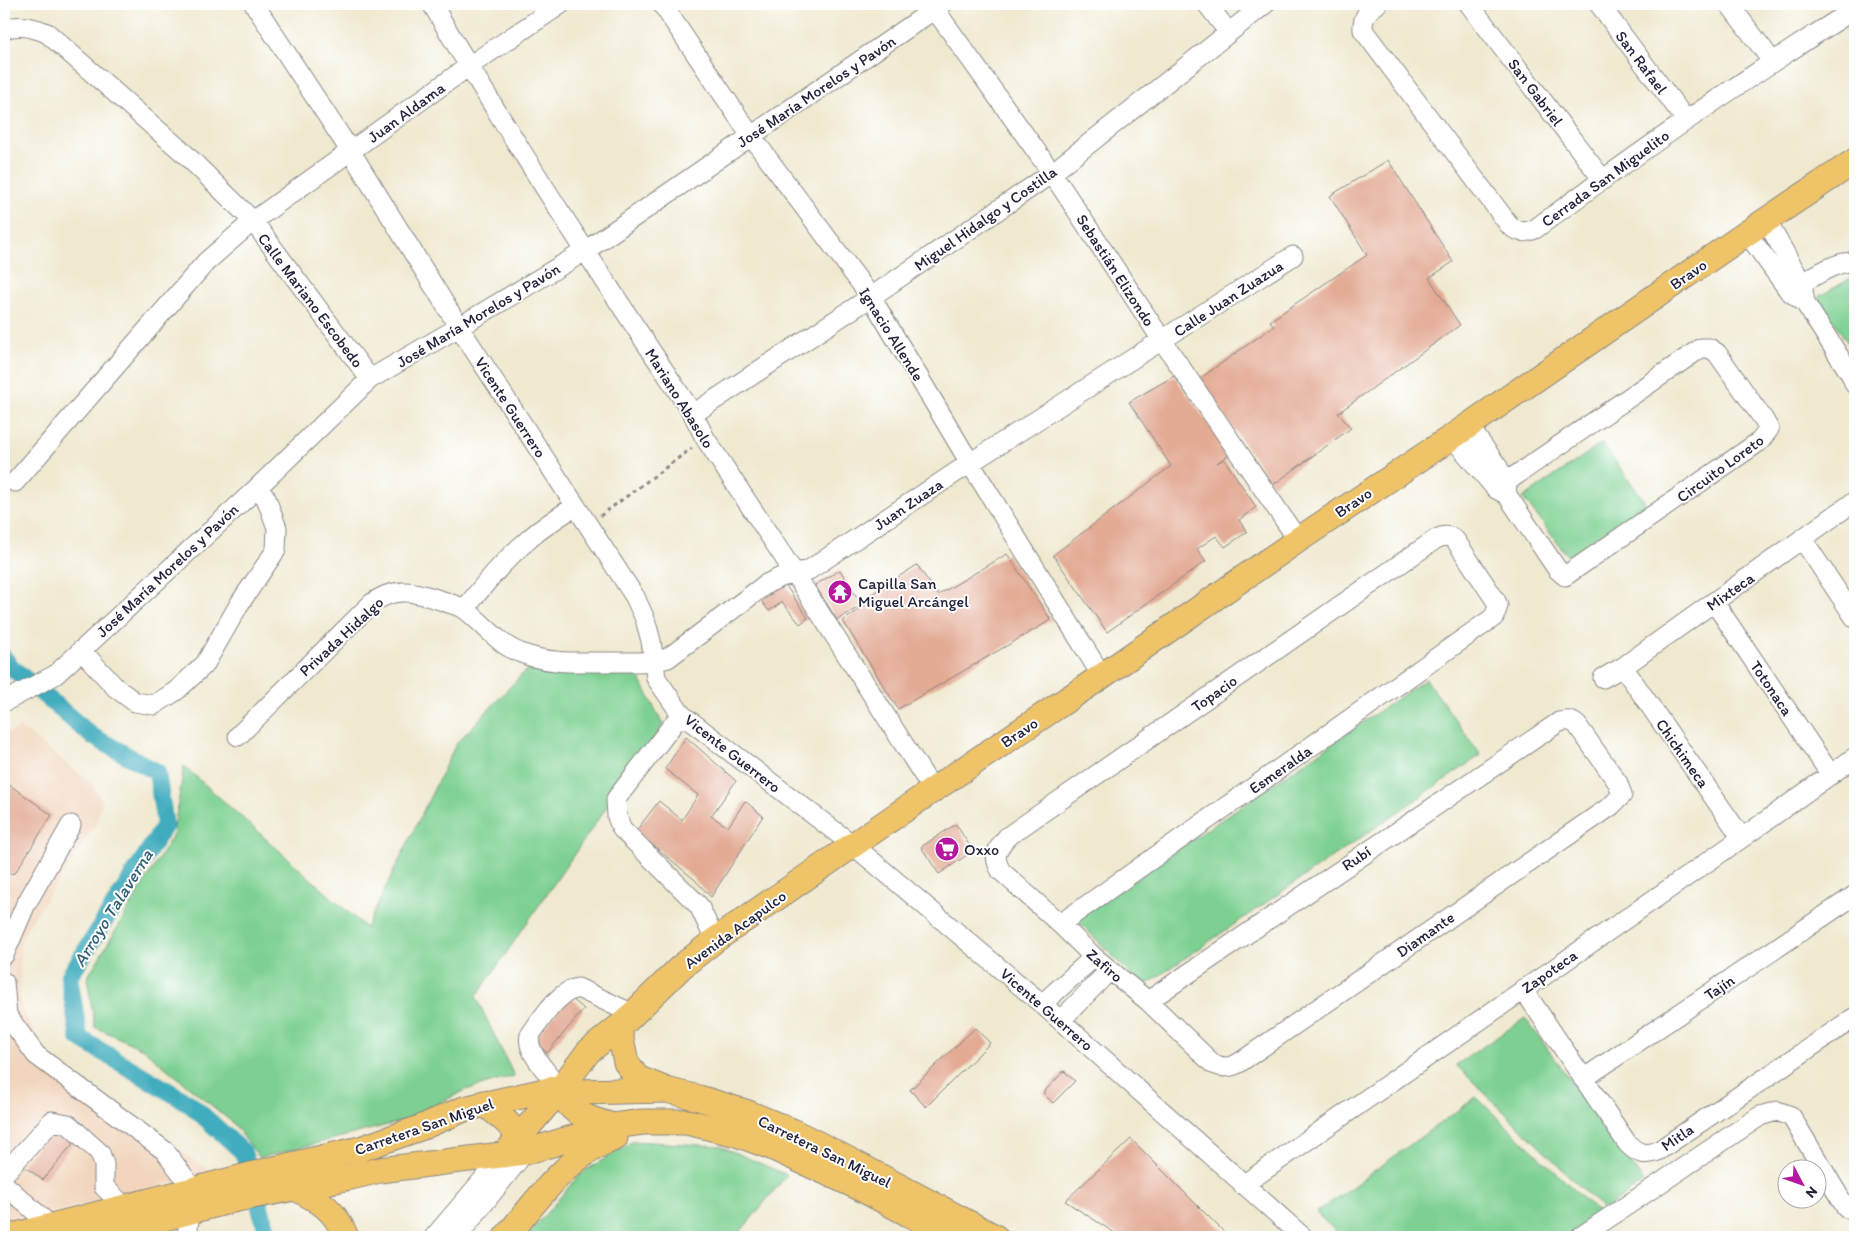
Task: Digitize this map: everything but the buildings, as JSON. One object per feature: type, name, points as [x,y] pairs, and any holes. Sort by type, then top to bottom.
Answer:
[{"type":"main road","name":"Bravo","points":[[853,845],[1757,226],[1855,161]]},
{"type":"main road","name":"Avenida Acapulco","points":[[565,1090],[626,1023],[681,967],[715,940],[853,845]]},
{"type":"main road","name":"Avenida Acapulco","points":[[565,1090],[588,1052],[626,1023]]},
{"type":"main road","points":[[626,1023],[626,1062],[636,1078],[666,1090]]},
{"type":"main road","points":[[516,1148],[565,1090],[590,1119],[613,1126]]},
{"type":"main road","name":"Carretera San Miguel","points":[[284,1182],[360,1149],[484,1103],[565,1090],[666,1090],[748,1113],[792,1131],[995,1237]]},
{"type":"main road","points":[[484,1103],[513,1127],[516,1148]]},
{"type":"main road","name":"Carretera San Miguel","points":[[8,1237],[125,1207],[205,1197],[284,1182],[380,1170],[516,1148],[613,1126],[644,1122],[687,1122],[737,1134],[769,1146],[860,1188],[952,1237]]},
{"type":"main road","points":[[506,1237],[559,1176],[584,1153],[604,1142],[636,1131],[687,1122]]},
{"type":"main road","points":[[284,1182],[318,1199],[340,1223],[346,1237]]},
{"type":"main road","name":"Carretera San Miguel","points":[[93,1237],[205,1197]]},
{"type":"street","name":"Vicente Guerrero","points":[[254,4],[351,152],[459,327],[635,597],[645,619],[651,641],[656,678],[681,714],[853,845],[1061,1020],[1303,1237]]},
{"type":"street","name":"Mariano Abasolo","points":[[432,4],[468,66],[585,251],[693,414],[705,438],[795,574],[933,790]]},
{"type":"street","name":"Juan Aldama","points":[[15,482],[206,262],[253,221],[468,66],[561,4]]},
{"type":"street","name":"Ignacio Allende","points":[[662,4],[751,136],[871,297],[970,463],[1102,676]]},
{"type":"street","points":[[1207,4],[1229,33]]},
{"type":"street","name":"Miguel Hidalgo y Costilla","points":[[693,414],[871,297],[1052,173],[1265,4]]},
{"type":"street","name":"Cerrada San Miguelito","points":[[1377,4],[1366,14],[1362,30],[1510,226],[1527,233],[1772,61],[1855,9]]},
{"type":"street","name":"San Gabriel","points":[[1469,4],[1603,180]]},
{"type":"street","name":"San Rafael","points":[[1599,4],[1686,120]]},
{"type":"street","points":[[1729,4],[1772,61]]},
{"type":"street","name":"José María Morelos y Pavón","points":[[4,702],[55,675],[258,488],[370,379],[585,251],[936,6]]},
{"type":"street","name":"Sebastián Elizondo","points":[[936,6],[1052,173],[1162,340],[1298,540]]},
{"type":"street","name":"Calle Mariano Escobedo","points":[[4,29],[31,27],[55,38],[184,154],[253,221],[370,379]]},
{"type":"street","points":[[1757,226],[1854,377]]},
{"type":"street","name":"Calle Juan Zuazua","points":[[1162,340],[1293,256]]},
{"type":"street","points":[[1796,287],[1813,276],[1847,261],[1855,263]]},
{"type":"street","name":"Juan Zuaza","points":[[653,662],[668,658],[766,584],[781,577],[809,570],[970,463],[1162,340]]},
{"type":"street","name":"Circuito Loreto","points":[[1701,348],[1709,348],[1717,353],[1769,429],[1760,441],[1568,575],[1562,575],[1556,569],[1503,488],[1701,348]]},
{"type":"street","points":[[1460,431],[1503,488]]},
{"type":"street","points":[[81,650],[116,688],[135,702],[154,705],[176,691],[205,664],[240,603],[276,550],[277,528],[266,498],[258,488]]},
{"type":"street","name":"Mixteca","points":[[1604,678],[1623,667],[1855,501]]},
{"type":"street","points":[[575,506],[530,538],[517,550],[465,609],[500,640],[519,653],[526,655],[564,662],[653,662]]},
{"type":"street","name":"Topacio","points":[[996,853],[1007,837],[1442,536],[1447,536],[1456,541],[1496,600],[1498,611]]},
{"type":"street","points":[[1803,540],[1855,618]]},
{"type":"street","name":"Privada Hidalgo","points":[[238,736],[380,596],[390,593],[414,592],[465,609]]},
{"type":"street","name":"Totonaca","points":[[1714,602],[1831,775]]},
{"type":"street","name":"Esmeralda","points":[[1060,924],[1488,622],[1498,611]]},
{"type":"street","name":"Chichimeca","points":[[1623,667],[1742,838]]},
{"type":"street","points":[[681,714],[616,799],[617,817],[622,829],[700,906],[715,940]]},
{"type":"street","name":"Diamante","points":[[1225,1068],[1239,1063],[1611,806],[1622,794],[1618,783],[1581,730],[1572,721],[1566,720]]},
{"type":"street","name":"Rubí","points":[[1148,1001],[1558,722],[1566,720]]},
{"type":"street","name":"Zapoteca","points":[[1243,1185],[1742,838],[1855,757]]},
{"type":"street","points":[[4,956],[25,906],[70,825]]},
{"type":"street","name":"Zafiro","points":[[996,853],[996,862],[1001,871],[1094,957],[1148,1001],[1213,1064],[1225,1068]]},
{"type":"street","name":"Tajín","points":[[1583,1079],[1855,895]]},
{"type":"street","points":[[1042,1004],[1094,957]]},
{"type":"street","points":[[1061,1020],[1110,970]]},
{"type":"street","points":[[4,982],[6,1015],[36,1055],[165,1151],[205,1197],[187,1237]]},
{"type":"street","points":[[565,1090],[532,1050],[528,1042],[530,1035],[562,994],[570,989],[578,988],[626,1023]]},
{"type":"street","name":"Mitla","points":[[1524,989],[1627,1143],[1634,1150],[1642,1154],[1658,1151],[1855,1017]]},
{"type":"street","points":[[1580,1237],[1760,1116],[1777,1111],[1791,1116],[1846,1208]]},
{"type":"street","points":[[4,1174],[52,1121],[68,1124],[100,1153],[104,1164],[104,1187],[125,1207]]},
{"type":"street","points":[[434,1237],[516,1148]]},
{"type":"street","points":[[457,1237],[516,1148]]},
{"type":"street","points":[[4,1184],[52,1226]]},
{"type":"path","points":[[588,525],[705,438]]},
{"type":"shaded area","points":[[20,727],[90,782],[102,801],[97,822],[21,937],[21,1008],[43,1048],[64,1078],[125,1119],[214,1172],[4,1226],[4,735]]},
{"type":"green space","points":[[1855,276],[1855,354],[1818,297]]},
{"type":"green space","points":[[1602,443],[1651,510],[1573,563],[1523,498]]},
{"type":"green space","points":[[526,670],[637,673],[663,725],[476,997],[514,1076],[466,1090],[403,1121],[260,1158],[233,1123],[143,1049],[95,1027],[87,978],[173,835],[184,766],[366,928],[456,744]]},
{"type":"green space","points":[[1426,679],[1481,755],[1146,985],[1140,984],[1079,922],[1081,916]]},
{"type":"green space","points":[[1525,1018],[1644,1182],[1604,1210],[1456,1065]]},
{"type":"green space","points":[[1476,1097],[1600,1214],[1565,1237],[1342,1237],[1316,1213]]},
{"type":"green space","points":[[633,1141],[720,1146],[787,1175],[736,1237],[526,1237],[580,1174]]},
{"type":"waterway","name":"Arroyo Talaverna","points":[[4,658],[11,667],[92,736],[157,772],[165,825],[69,977],[79,1038],[190,1104],[243,1152],[269,1237]]},
{"type":"place","name":"Capilla San Miguel Arcángel","points":[[840,592]]},
{"type":"place","name":"Oxxo","points":[[947,849]]}]
